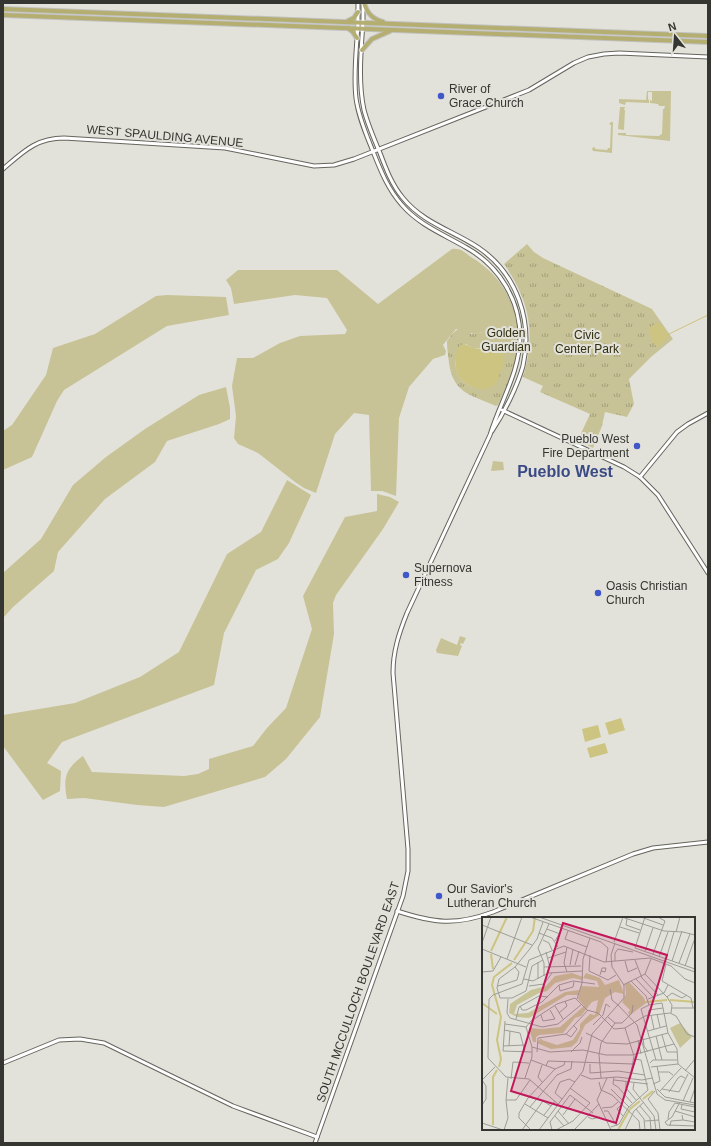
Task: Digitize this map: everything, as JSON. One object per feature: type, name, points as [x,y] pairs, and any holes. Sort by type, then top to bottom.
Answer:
[{"type":"highway","points":[[364,3],[367,11],[372,17],[389,23]]},
{"type":"highway","points":[[3,9],[708,36]]},
{"type":"highway","points":[[347,22],[354,18],[358,12]]},
{"type":"highway","points":[[3,15],[708,42]]},
{"type":"highway","points":[[347,28],[353,32],[357,38]]},
{"type":"highway","points":[[362,50],[372,38],[392,30]]},
{"type":"main road","name":"SOUTH MCCULLOCH BOULEVARD EAST","points":[[315,1143],[406,885],[409,858],[393,673],[398,635],[490,434],[499,408],[515,371],[520,351],[519,321],[516,307],[499,275],[484,259],[413,216],[402,206],[387,184],[360,117],[356,98],[358,3]]},
{"type":"main road","name":"SOUTH MCCULLOCH BOULEVARD EAST","points":[[364,3],[361,83],[363,105],[366,118],[392,182],[407,202],[429,220],[469,242],[487,254],[503,271],[517,293],[522,306],[526,348],[520,373],[504,411],[490,434]]},
{"type":"main road","name":"WEST SPAULDING AVENUE","points":[[3,169],[34,144],[44,140],[58,138],[225,148],[314,166],[339,164],[529,90],[574,63],[592,56],[619,53],[708,57]]},
{"type":"main road","points":[[499,408],[640,477],[662,500],[708,573]]},
{"type":"main road","points":[[640,477],[664,446],[679,430],[708,413]]},
{"type":"main road","points":[[397,911],[418,918],[436,921],[471,919],[633,854],[653,848],[708,842]]},
{"type":"main road","points":[[3,1063],[59,1040],[80,1039],[97,1041],[116,1048],[233,1106],[317,1137]]},
{"type":"green space","points":[[647,91],[671,91],[670,141],[618,135],[618,133],[626,133],[626,135],[659,136],[662,134],[663,109],[665,106],[650,103],[650,100],[652,101],[652,92],[648,92],[649,103],[626,102],[625,105],[619,103],[619,99],[646,100]]},
{"type":"green space","points":[[620,107],[625,107],[624,130],[618,129]]},
{"type":"green space","points":[[613,122],[612,153],[593,151],[592,148],[595,147],[595,149],[607,150],[610,148],[611,125],[609,124]]},
{"type":"green space","name":"Civic Center Park","points":[[527,244],[534,252],[543,258],[652,309],[673,339],[651,357],[629,379],[634,404],[627,417],[605,412],[602,426],[593,448],[578,440],[590,414],[540,392],[543,386],[523,377],[529,346],[530,332],[528,318],[520,291],[504,264]]},
{"type":"green space","points":[[452,249],[458,249],[464,252],[496,277],[507,294],[515,313],[517,324],[474,334],[456,329],[443,345],[446,351],[445,355],[433,359],[409,387],[399,418],[396,496],[382,491],[371,491],[369,415],[354,413],[335,434],[316,493],[295,482],[258,453],[238,444],[234,438],[236,416],[232,386],[237,358],[253,358],[280,343],[300,336],[345,334],[347,330],[327,298],[295,295],[234,304],[231,288],[226,280],[238,270],[337,270],[378,304]]},
{"type":"green space","points":[[156,296],[226,297],[229,315],[167,326],[64,390],[57,401],[32,457],[3,470],[3,431],[12,425],[46,375],[53,348],[95,334]]},
{"type":"green space","name":"Golden Guardian","points":[[517,324],[519,346],[516,362],[508,384],[498,405],[496,406],[465,392],[459,387],[451,373],[447,341],[456,330],[461,328],[468,329],[471,334]],"holes":[[[466,344],[472,348],[492,349],[482,389],[467,384],[461,379],[456,368],[457,354],[460,346]]]},
{"type":"green space","points":[[226,387],[230,408],[230,419],[167,441],[155,462],[105,499],[58,552],[54,571],[13,607],[3,618],[3,573],[41,539],[73,485],[106,457],[145,429],[199,395]]},
{"type":"green space","points":[[493,461],[503,462],[504,470],[491,471]]},
{"type":"green space","points":[[287,480],[311,495],[289,543],[278,559],[256,570],[224,633],[214,685],[62,742],[47,763],[61,771],[60,791],[43,800],[3,746],[3,715],[75,703],[140,677],[179,652],[227,554],[261,532]]},
{"type":"green space","points":[[377,494],[390,497],[399,502],[383,529],[336,595],[333,603],[334,634],[320,717],[286,759],[265,777],[164,807],[84,798],[67,799],[65,785],[67,774],[72,765],[83,756],[92,772],[184,776],[198,774],[209,769],[209,759],[253,746],[267,728],[286,708],[312,629],[303,596],[345,517],[377,511]]},
{"type":"green space","points":[[460,636],[466,638],[463,644],[461,643],[460,645],[462,646],[458,656],[437,653],[436,650],[441,638],[457,645]]},
{"type":"shaded area","points":[[657,323],[662,325],[669,336],[659,346],[654,344],[650,332],[650,327]]},
{"type":"shaded area","points":[[463,344],[473,348],[499,351],[502,354],[504,358],[503,364],[498,380],[493,386],[479,389],[469,385],[461,379],[456,369],[456,355],[457,350]]},
{"type":"shaded area","points":[[621,718],[625,730],[609,735],[605,723]]},
{"type":"shaded area","points":[[598,725],[601,737],[585,742],[582,729]]},
{"type":"shaded area","points":[[605,743],[608,753],[590,758],[587,748]]},
{"type":"waterway","points":[[664,118],[667,117],[668,105]]},
{"type":"waterway","points":[[669,334],[708,315]]},
{"type":"place","name":"River of Grace Church","points":[[441,96]]},
{"type":"place","name":"Pueblo West Fire Department","points":[[637,446]]},
{"type":"place","name":"Supernova Fitness","points":[[406,575]]},
{"type":"place","name":"Oasis Christian Church","points":[[598,593]]},
{"type":"place","name":"Our Savior's Lutheran Church","points":[[439,896]]},
{"type":"district","name":"Pueblo West","points":[[565,471]]}]
